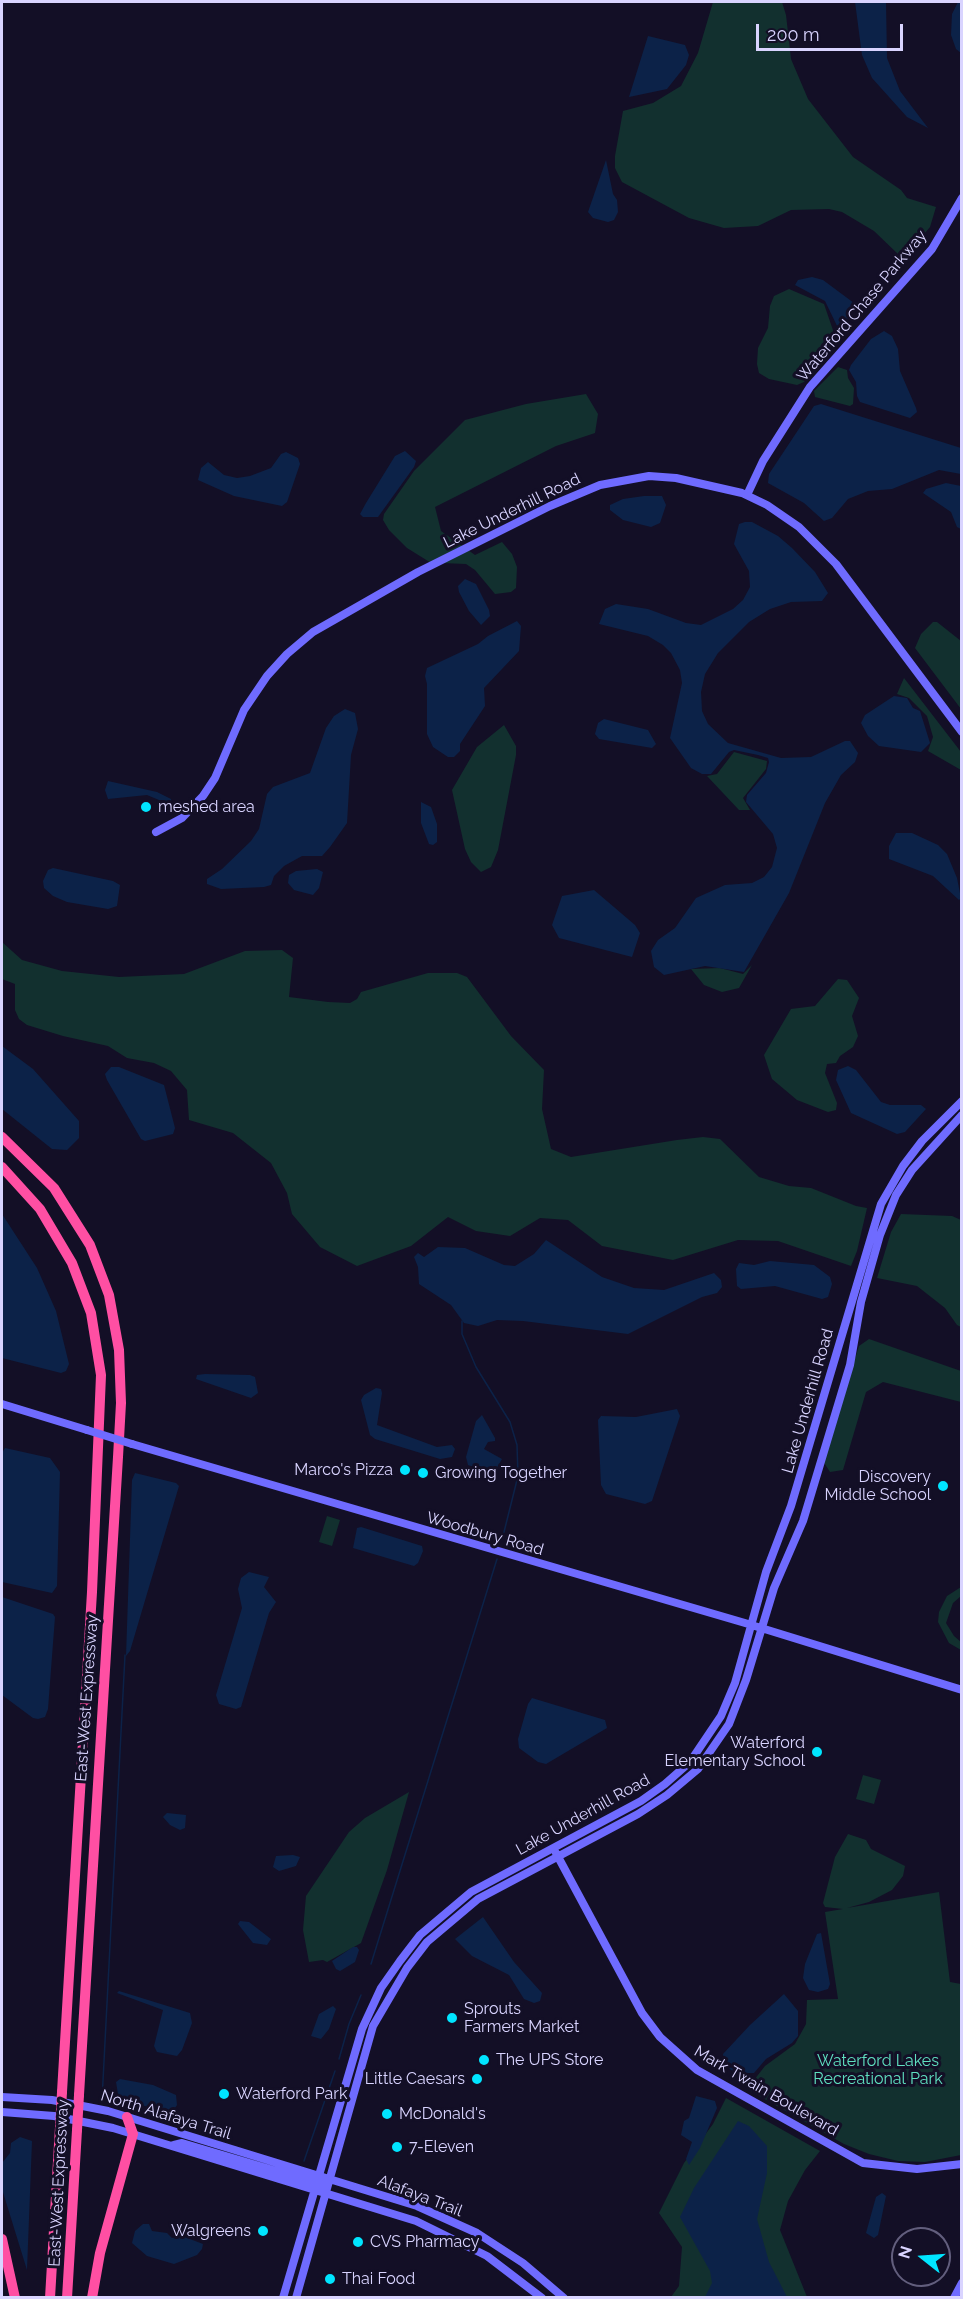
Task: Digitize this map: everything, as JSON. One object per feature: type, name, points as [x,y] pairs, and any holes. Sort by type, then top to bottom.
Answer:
[{"type":"highway","name":"East-West Expressway","points":[[2,1137],[54,1188],[90,1245],[109,1294],[119,1350],[121,1403],[67,2298]]},
{"type":"highway","name":"East-West Expressway","points":[[2,1167],[40,1209],[72,1263],[93,1322],[101,1375],[92,1592],[50,2298]]},
{"type":"highway","points":[[92,2298],[100,2253],[133,2134],[128,2117]]},
{"type":"highway","points":[[2,2239],[15,2298]]},
{"type":"street","name":"Waterford Chase Parkway","points":[[747,495],[763,461],[810,387],[932,249],[962,198]]},
{"type":"street","name":"Lake Underhill Road","points":[[156,832],[182,818],[208,790],[241,715],[267,676],[287,654],[313,632],[349,609],[542,510],[600,485],[649,476],[676,478],[747,495],[799,527],[836,564],[962,732]]},
{"type":"street","name":"Lake Underhill Road","points":[[283,2298],[367,2017],[381,1988],[400,1961],[420,1935],[471,1892],[641,1801],[690,1762],[721,1716],[729,1700],[766,1572],[794,1497],[881,1204],[916,1149],[962,1101]]},
{"type":"street","name":"Lake Underhill Road","points":[[296,2298],[373,2026],[407,1968],[427,1942],[478,1899],[638,1814],[667,1795],[698,1769],[729,1724],[747,1680],[774,1588],[802,1521],[850,1365],[861,1302],[886,1217],[896,1195],[921,1157],[962,1115]]},
{"type":"street","name":"Woodbury Road","points":[[2,1404],[750,1624],[962,1690]]},
{"type":"street","name":"Mark Twain Boulevard","points":[[554,1848],[642,2013],[660,2037],[697,2070],[864,2163],[917,2169],[962,2163]]},
{"type":"street","name":"North Alafaya Trail","points":[[2,2097],[70,2103],[128,2117],[317,2183]]},
{"type":"street","name":"North Alafaya Trail","points":[[2,2112],[63,2117],[172,2146],[182,2143],[317,2183]]},
{"type":"street","name":"Alafaya Trail","points":[[317,2183],[435,2213],[523,2263],[564,2298]]},
{"type":"street","name":"Alafaya Trail","points":[[317,2183],[416,2221],[470,2246],[504,2267],[542,2298]]},
{"type":"street","points":[[470,2246],[480,2242],[493,2244]]},
{"type":"street","points":[[954,2298],[962,2283]]},
{"type":"green space","points":[[713,2],[782,2],[786,15],[791,59],[808,99],[853,157],[901,190],[907,198],[936,207],[930,227],[915,245],[899,255],[874,231],[842,212],[829,209],[791,210],[758,226],[724,228],[689,218],[622,182],[615,168],[615,156],[623,111],[653,103],[681,86],[698,53]]},
{"type":"green space","points":[[789,289],[824,304],[836,339],[832,351],[804,382],[797,385],[769,379],[759,373],[757,364],[758,348],[768,328],[770,306],[774,296]]},
{"type":"green space","points":[[838,367],[847,370],[848,378],[854,388],[853,404],[850,406],[815,397],[814,391]]},
{"type":"green space","points":[[586,394],[598,414],[595,433],[556,446],[435,507],[441,531],[475,555],[502,542],[512,554],[517,567],[516,588],[511,592],[495,594],[475,570],[466,564],[442,563],[436,566],[407,548],[389,530],[383,520],[384,514],[414,471],[465,420],[526,404]]},
{"type":"green space","points":[[933,622],[937,622],[961,641],[961,709],[915,648],[921,634]]},
{"type":"green space","points":[[904,678],[961,752],[961,770],[928,751],[933,737],[927,716],[909,698],[897,694]]},
{"type":"green space","points":[[504,725],[516,746],[516,755],[498,850],[491,867],[481,872],[471,862],[465,849],[452,790],[477,747]]},
{"type":"green space","points":[[734,752],[767,761],[766,769],[743,798],[750,810],[739,810],[707,776],[717,774]]},
{"type":"green space","points":[[2,942],[22,960],[62,971],[119,977],[184,974],[245,951],[282,950],[293,958],[289,997],[328,1002],[350,1003],[357,999],[361,992],[428,973],[457,973],[467,977],[511,1036],[544,1070],[542,1109],[551,1149],[571,1157],[677,1140],[703,1137],[720,1139],[759,1177],[789,1186],[811,1188],[856,1206],[867,1208],[857,1251],[851,1266],[778,1241],[738,1240],[673,1260],[602,1246],[568,1220],[540,1218],[510,1236],[476,1231],[448,1217],[411,1246],[357,1266],[320,1247],[292,1214],[287,1193],[271,1163],[233,1133],[189,1120],[187,1090],[171,1071],[154,1063],[127,1058],[108,1046],[63,1036],[27,1025],[19,1019],[15,1010],[15,984],[2,979]]},
{"type":"green space","points":[[752,965],[739,988],[722,992],[704,985],[691,969],[720,968],[743,974]]},
{"type":"green space","points":[[838,979],[847,980],[859,998],[852,1016],[858,1036],[853,1047],[840,1056],[836,1063],[827,1064],[825,1073],[837,1103],[836,1110],[828,1112],[797,1100],[772,1079],[764,1055],[791,1009],[815,1006]]},
{"type":"green space","points":[[901,1214],[952,1216],[961,1220],[961,1327],[945,1308],[917,1286],[877,1278],[891,1232]]},
{"type":"green space","points":[[869,1339],[961,1371],[961,1402],[883,1382],[866,1392],[843,1470],[830,1472],[823,1461],[859,1346]]},
{"type":"green space","points":[[327,1516],[340,1520],[332,1546],[319,1542]]},
{"type":"green space","points":[[961,1587],[961,1596],[953,1603],[946,1623],[961,1642],[961,1650],[949,1643],[938,1622],[939,1612],[947,1596]]},
{"type":"green space","points":[[863,1775],[881,1780],[874,1804],[856,1799]]},
{"type":"green space","points":[[409,1792],[387,1870],[361,1943],[327,1962],[323,1960],[309,1962],[303,1930],[306,1896],[349,1832],[365,1818]]},
{"type":"green space","name":"Waterford Lakes Recreational Park","points":[[848,1834],[866,1840],[871,1849],[905,1866],[903,1876],[892,1890],[869,1902],[847,1908],[939,1892],[950,1982],[961,1984],[961,2155],[925,2162],[898,2161],[869,2154],[844,2144],[747,2089],[765,2066],[795,2044],[806,2024],[807,2000],[838,1999],[825,1912],[843,1909],[825,1907],[823,1903],[835,1857]]},
{"type":"green space","points":[[726,2098],[820,2151],[805,2170],[788,2201],[780,2230],[807,2297],[671,2297],[679,2286],[682,2247],[659,2213],[684,2163],[713,2124]]},
{"type":"water","points":[[855,2],[886,2],[887,58],[900,91],[928,128],[907,117],[872,78],[862,55]]},
{"type":"water","points":[[958,2],[961,2],[961,53],[956,49],[951,35],[952,14]]},
{"type":"water","points":[[648,36],[685,45],[689,55],[686,65],[667,89],[629,97]]},
{"type":"water","points":[[606,160],[618,212],[614,220],[608,222],[593,218],[588,212]]},
{"type":"water","points":[[812,277],[823,280],[858,306],[839,330],[825,301],[795,285],[798,280]]},
{"type":"water","points":[[884,331],[892,336],[898,349],[900,371],[916,408],[917,412],[910,418],[860,402],[856,382],[849,370],[871,339]]},
{"type":"water","points":[[821,404],[961,448],[961,474],[939,470],[892,489],[868,491],[848,499],[832,518],[824,521],[804,503],[768,483],[769,474],[814,406]]},
{"type":"water","points":[[405,451],[416,461],[414,467],[378,517],[363,517],[360,514],[395,456]]},
{"type":"water","points":[[286,452],[298,458],[300,464],[287,502],[282,506],[234,496],[198,480],[201,468],[208,462],[224,475],[237,478],[271,468],[281,454]]},
{"type":"water","points":[[946,483],[961,486],[961,529],[957,527],[951,512],[923,493],[926,489]]},
{"type":"water","points":[[662,496],[666,505],[660,523],[651,527],[623,520],[610,510],[610,505],[623,499]]},
{"type":"water","points":[[752,522],[778,536],[815,572],[828,593],[822,601],[791,602],[770,609],[749,622],[718,653],[705,674],[701,692],[702,711],[708,724],[728,743],[781,758],[811,757],[845,741],[850,741],[858,753],[855,762],[841,775],[825,803],[789,893],[744,972],[705,966],[664,975],[654,967],[651,951],[658,940],[675,928],[696,898],[725,885],[752,883],[764,877],[772,867],[777,848],[773,834],[746,802],[747,795],[766,773],[769,762],[768,758],[734,750],[729,752],[711,774],[702,774],[691,768],[670,738],[682,683],[680,670],[671,653],[648,636],[599,624],[605,609],[616,604],[648,609],[686,623],[701,625],[733,609],[743,600],[750,587],[749,571],[734,544],[739,524]]},
{"type":"water","points":[[465,579],[476,584],[489,610],[490,616],[481,625],[469,611],[459,592],[458,586]]},
{"type":"water","points":[[517,621],[521,626],[519,651],[484,688],[485,706],[460,744],[460,751],[454,757],[448,757],[433,747],[427,734],[425,676],[427,668],[478,644],[488,636]]},
{"type":"water","points":[[894,696],[907,698],[913,708],[920,711],[930,743],[921,752],[879,746],[868,736],[861,723],[865,715]]},
{"type":"water","points":[[345,709],[355,713],[358,729],[351,755],[347,823],[330,847],[322,856],[302,856],[284,866],[274,876],[271,885],[221,889],[207,884],[207,879],[222,869],[251,841],[259,829],[267,794],[273,787],[310,773],[326,728],[334,716]]},
{"type":"water","points":[[604,719],[648,730],[656,744],[652,748],[599,739],[595,734],[598,723]]},
{"type":"water","points":[[108,781],[157,792],[171,799],[172,809],[162,812],[159,800],[147,795],[108,799],[105,790]]},
{"type":"water","points":[[421,802],[431,807],[437,824],[437,842],[433,845],[429,844],[421,823]]},
{"type":"water","points":[[896,833],[912,833],[938,845],[947,854],[957,878],[961,898],[959,900],[933,876],[889,859],[889,846]]},
{"type":"water","points":[[53,868],[113,881],[120,885],[117,906],[108,909],[67,902],[53,896],[44,888],[43,881],[48,870]]},
{"type":"water","points":[[317,869],[323,872],[319,888],[313,895],[294,890],[288,883],[289,875],[296,871]]},
{"type":"water","points":[[594,890],[635,925],[640,933],[632,957],[559,938],[552,925],[562,896]]},
{"type":"water","points":[[2,1046],[33,1069],[79,1121],[79,1138],[67,1150],[52,1149],[2,1109]]},
{"type":"water","points":[[848,1066],[856,1070],[881,1102],[890,1105],[921,1105],[926,1109],[905,1132],[897,1134],[851,1113],[836,1080],[838,1070]]},
{"type":"water","points":[[111,1067],[119,1067],[164,1085],[175,1128],[173,1134],[145,1141],[141,1139],[107,1080],[105,1074]]},
{"type":"water","points":[[2,1214],[37,1268],[56,1311],[69,1364],[66,1371],[61,1373],[2,1358]]},
{"type":"water","points":[[546,1240],[602,1277],[634,1288],[664,1290],[714,1273],[721,1280],[722,1287],[717,1293],[702,1297],[628,1334],[523,1321],[497,1320],[478,1326],[464,1323],[451,1305],[419,1284],[418,1267],[414,1257],[418,1253],[424,1257],[438,1247],[465,1248],[504,1265],[515,1266],[534,1254]]},
{"type":"water","points":[[770,1261],[814,1265],[830,1277],[832,1284],[828,1297],[822,1299],[775,1286],[741,1289],[737,1286],[736,1269],[739,1263],[754,1265]]},
{"type":"water","points":[[197,1375],[250,1375],[255,1377],[258,1393],[251,1398],[196,1379]]},
{"type":"water","points":[[376,1388],[381,1389],[382,1393],[377,1425],[437,1447],[452,1445],[455,1449],[452,1457],[440,1459],[375,1439],[370,1435],[361,1400],[364,1395]]},
{"type":"water","points":[[677,1409],[680,1416],[652,1501],[645,1504],[606,1494],[601,1485],[598,1420],[601,1416],[636,1417]]},
{"type":"water","points":[[482,1415],[495,1438],[495,1441],[488,1442],[484,1449],[502,1459],[496,1470],[468,1465],[466,1457],[476,1421]]},
{"type":"water","points":[[5,1448],[50,1458],[60,1472],[57,1586],[52,1593],[2,1582],[2,1453]]},
{"type":"water","points":[[135,1473],[176,1483],[179,1486],[130,1651],[126,1656],[132,1480]]},
{"type":"water","points":[[361,1527],[422,1546],[423,1551],[418,1563],[414,1566],[353,1548],[357,1528]]},
{"type":"water","points":[[249,1572],[269,1577],[264,1587],[276,1602],[269,1613],[241,1707],[236,1709],[219,1704],[216,1695],[242,1608],[238,1589],[241,1578]]},
{"type":"water","points":[[2,1597],[53,1614],[55,1617],[48,1709],[45,1717],[33,1718],[2,1695]]},
{"type":"water","points":[[532,1698],[605,1720],[607,1728],[546,1764],[538,1762],[519,1748],[518,1739],[528,1704]]},
{"type":"water","points":[[167,1813],[186,1815],[185,1828],[180,1830],[170,1825],[163,1817]]},
{"type":"water","points":[[276,1856],[300,1857],[296,1866],[279,1871],[273,1867]]},
{"type":"water","points":[[483,1917],[514,1962],[542,1993],[540,2001],[534,2003],[524,1999],[509,1975],[472,1956],[455,1939]]},
{"type":"water","points":[[240,1921],[249,1922],[271,1939],[267,1945],[253,1943],[238,1924]]},
{"type":"water","points":[[821,1933],[830,1984],[828,1989],[818,1992],[809,1990],[803,1978],[805,1964],[817,1934]]},
{"type":"water","points":[[353,1947],[359,1950],[355,1962],[340,1971],[336,1969],[332,1961]]},
{"type":"water","points":[[119,1991],[190,2013],[192,2023],[182,2050],[177,2056],[157,2052],[154,2046],[163,2010],[117,1993]]},
{"type":"water","points":[[784,1994],[798,2011],[798,2036],[792,2043],[766,2059],[754,2073],[735,2073],[724,2064],[723,2054]]},
{"type":"water","points":[[333,2006],[336,2009],[329,2029],[321,2039],[311,2036],[319,2014]]},
{"type":"water","points":[[120,2079],[153,2085],[176,2095],[177,2105],[172,2113],[133,2103],[118,2094],[116,2082]]},
{"type":"water","points":[[696,2096],[715,2101],[717,2108],[700,2148],[689,2165],[686,2159],[692,2142],[681,2135],[684,2121],[689,2118]]},
{"type":"water","points":[[738,2121],[749,2126],[767,2146],[767,2173],[757,2219],[769,2262],[787,2297],[705,2297],[712,2283],[710,2271],[680,2217],[694,2188]]},
{"type":"water","points":[[20,2137],[32,2141],[27,2270],[2,2189],[2,2163],[10,2153],[11,2143]]},
{"type":"water","points":[[882,2193],[886,2196],[878,2235],[874,2238],[866,2233],[876,2197]]},
{"type":"water","points":[[143,2224],[149,2224],[152,2231],[167,2233],[172,2238],[182,2236],[203,2244],[202,2249],[197,2255],[174,2264],[147,2256],[132,2243],[135,2231]]},
{"type":"waterway","points":[[462,1321],[462,1334],[476,1367],[510,1422],[517,1445],[518,1476],[503,1536]]},
{"type":"waterway","points":[[371,1964],[497,1559]]},
{"type":"waterway","points":[[102,2100],[125,1655]]},
{"type":"waterway","points":[[339,2059],[349,2024],[361,1995]]},
{"type":"waterway","points":[[304,2161],[335,2071]]},
{"type":"place","name":"meshed area","points":[[146,807]]},
{"type":"place","name":"Marco's Pizza","points":[[405,1470]]},
{"type":"place","name":"Growing Together","points":[[423,1473]]},
{"type":"place","name":"Discovery Middle School","points":[[943,1486]]},
{"type":"place","name":"Waterford Elementary School","points":[[817,1752]]},
{"type":"place","name":"Sprouts Farmers Market","points":[[452,2018]]},
{"type":"place","name":"The UPS Store","points":[[484,2060]]},
{"type":"place","name":"Little Caesars","points":[[477,2079]]},
{"type":"place","name":"Waterford Park","points":[[224,2094]]},
{"type":"place","name":"McDonald's","points":[[387,2114]]},
{"type":"place","name":"7-Eleven","points":[[397,2147]]},
{"type":"place","name":"Walgreens","points":[[263,2231]]},
{"type":"place","name":"CVS Pharmacy","points":[[358,2242]]},
{"type":"place","name":"Thai Food","points":[[330,2279]]}]
